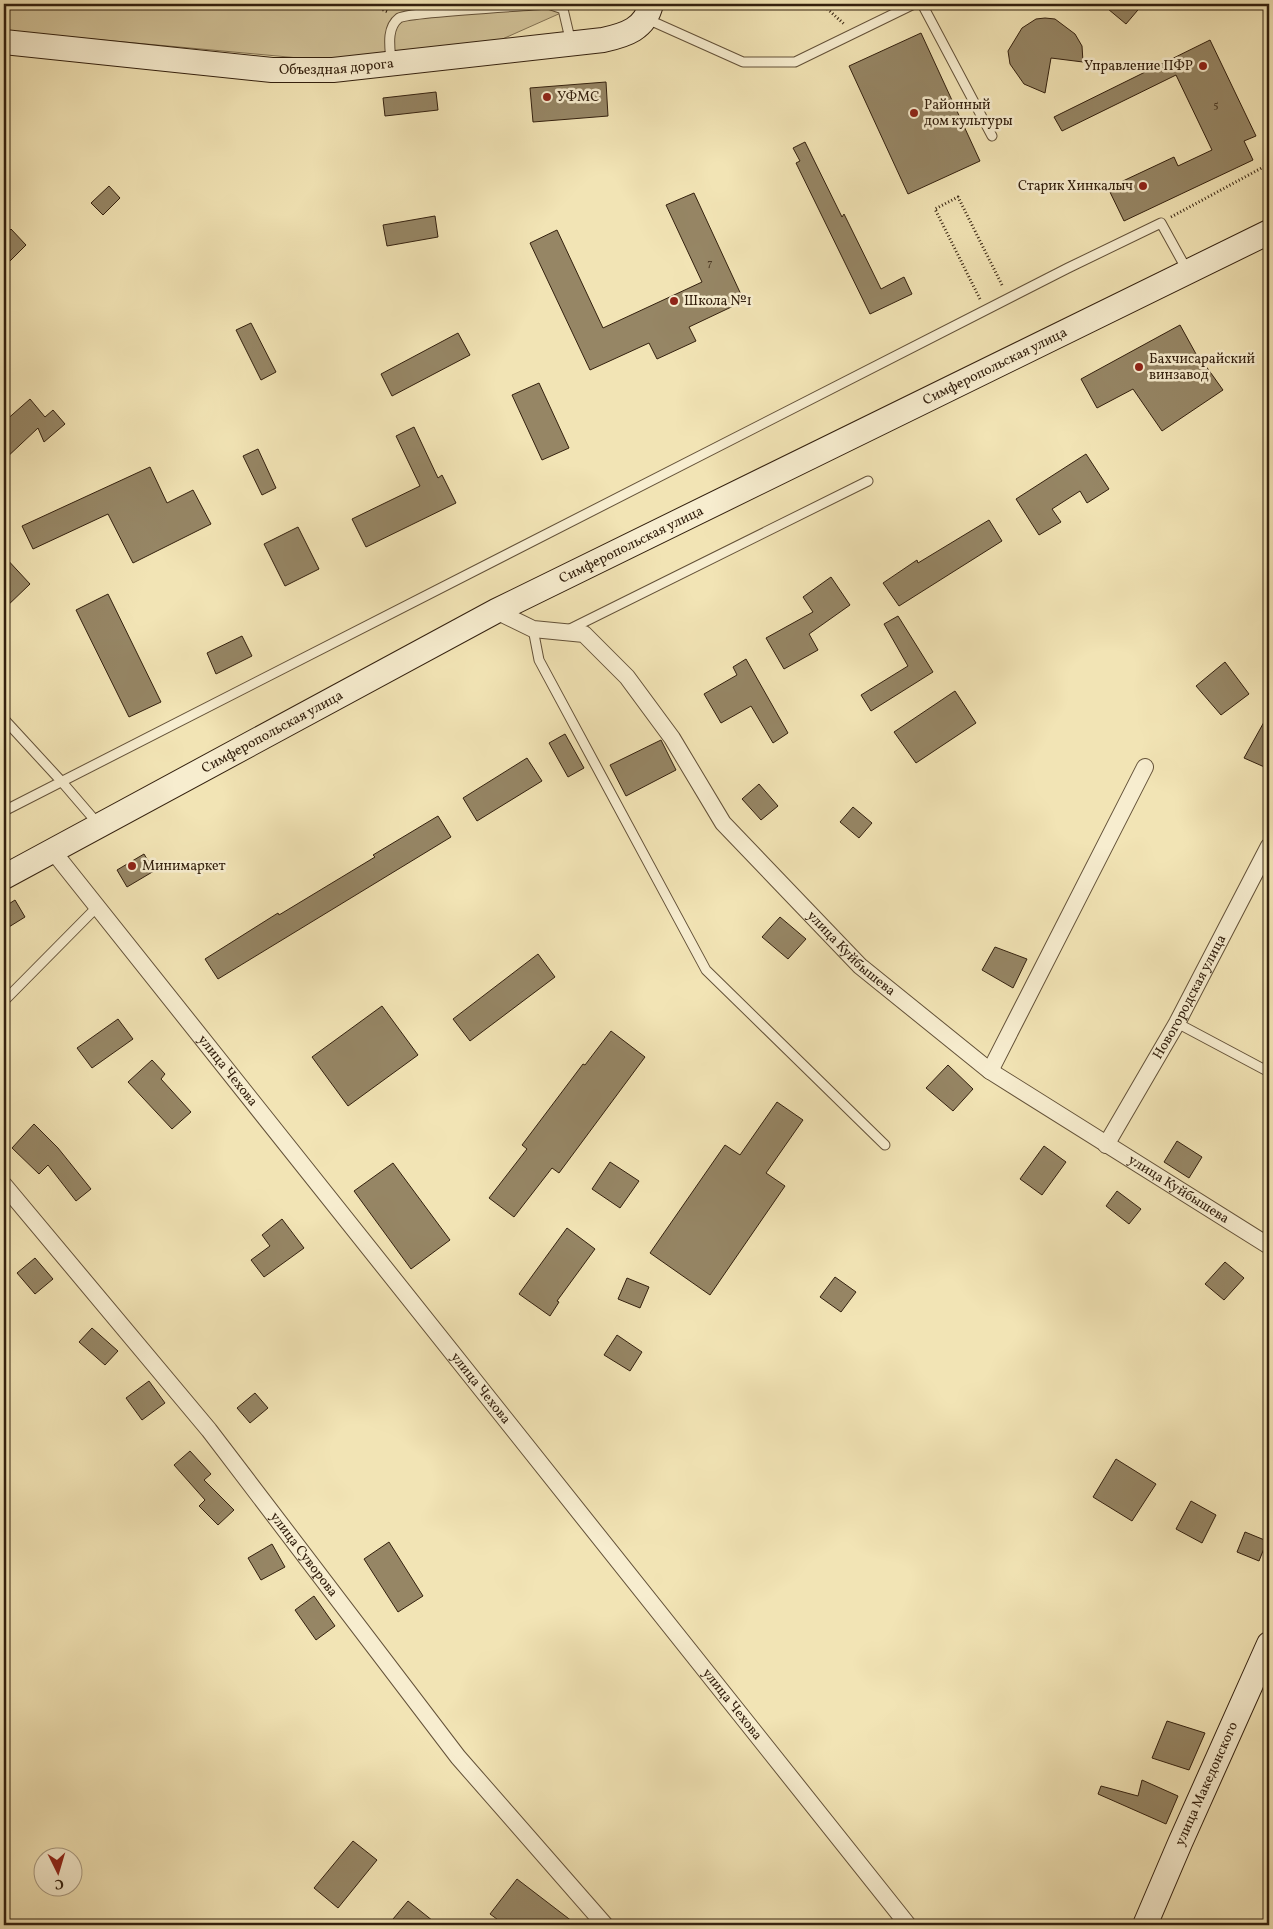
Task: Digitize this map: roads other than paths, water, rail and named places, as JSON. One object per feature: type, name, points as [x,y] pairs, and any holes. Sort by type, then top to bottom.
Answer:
[{"type":"main road","name":"Объездная дорога","points":[[4,42],[272,70],[333,70],[391,65],[571,43],[628,34],[648,11]]},
{"type":"main road","name":"Симферопольская улица","points":[[4,877],[496,611],[1269,232]]},
{"type":"main road","name":"улица Македонского","points":[[1145,1925],[1269,1644]]},
{"type":"street","name":"улица Куйбышева","points":[[496,611],[533,629],[584,634],[627,677],[672,738],[723,823],[799,905],[860,966],[990,1071],[1269,1246]]},
{"type":"street","points":[[990,1071],[1145,766]]},
{"type":"street","name":"Новогородская улица","points":[[1106,1145],[1177,1023],[1269,846]]},
{"type":"street","name":"улица Чехова","points":[[52,850],[908,1925]]},
{"type":"street","name":"улица Суворова","points":[[4,1185],[209,1430],[458,1757],[605,1925]]},
{"type":"lane","points":[[391,65],[389,40],[392,26],[400,17],[548,4],[562,9],[571,43]]},
{"type":"lane","points":[[648,11],[743,62],[796,62],[914,4]]},
{"type":"lane","points":[[922,4],[992,136]]},
{"type":"lane","points":[[4,811],[986,310],[1161,223],[1187,271]]},
{"type":"lane","points":[[564,632],[614,605],[868,481]]},
{"type":"lane","points":[[533,629],[539,660],[706,970],[886,1145]]},
{"type":"lane","points":[[4,719],[62,782],[98,825]]},
{"type":"lane","points":[[4,1001],[97,908]]},
{"type":"lane","points":[[1177,1023],[1269,1072]]},
{"type":"place","name":"Управление ПФР","points":[[1203,66]]},
{"type":"place","name":"УФМС","points":[[547,97]]},
{"type":"place","name":"Районный дом культуры","points":[[914,113]]},
{"type":"place","name":"Старик Хинкалыч","points":[[1143,186]]},
{"type":"place","name":"Школа №1","points":[[674,301]]},
{"type":"place","name":"Бахчисарайский винзавод","points":[[1139,367]]},
{"type":"place","name":"Минимаркет","points":[[132,866]]}]
